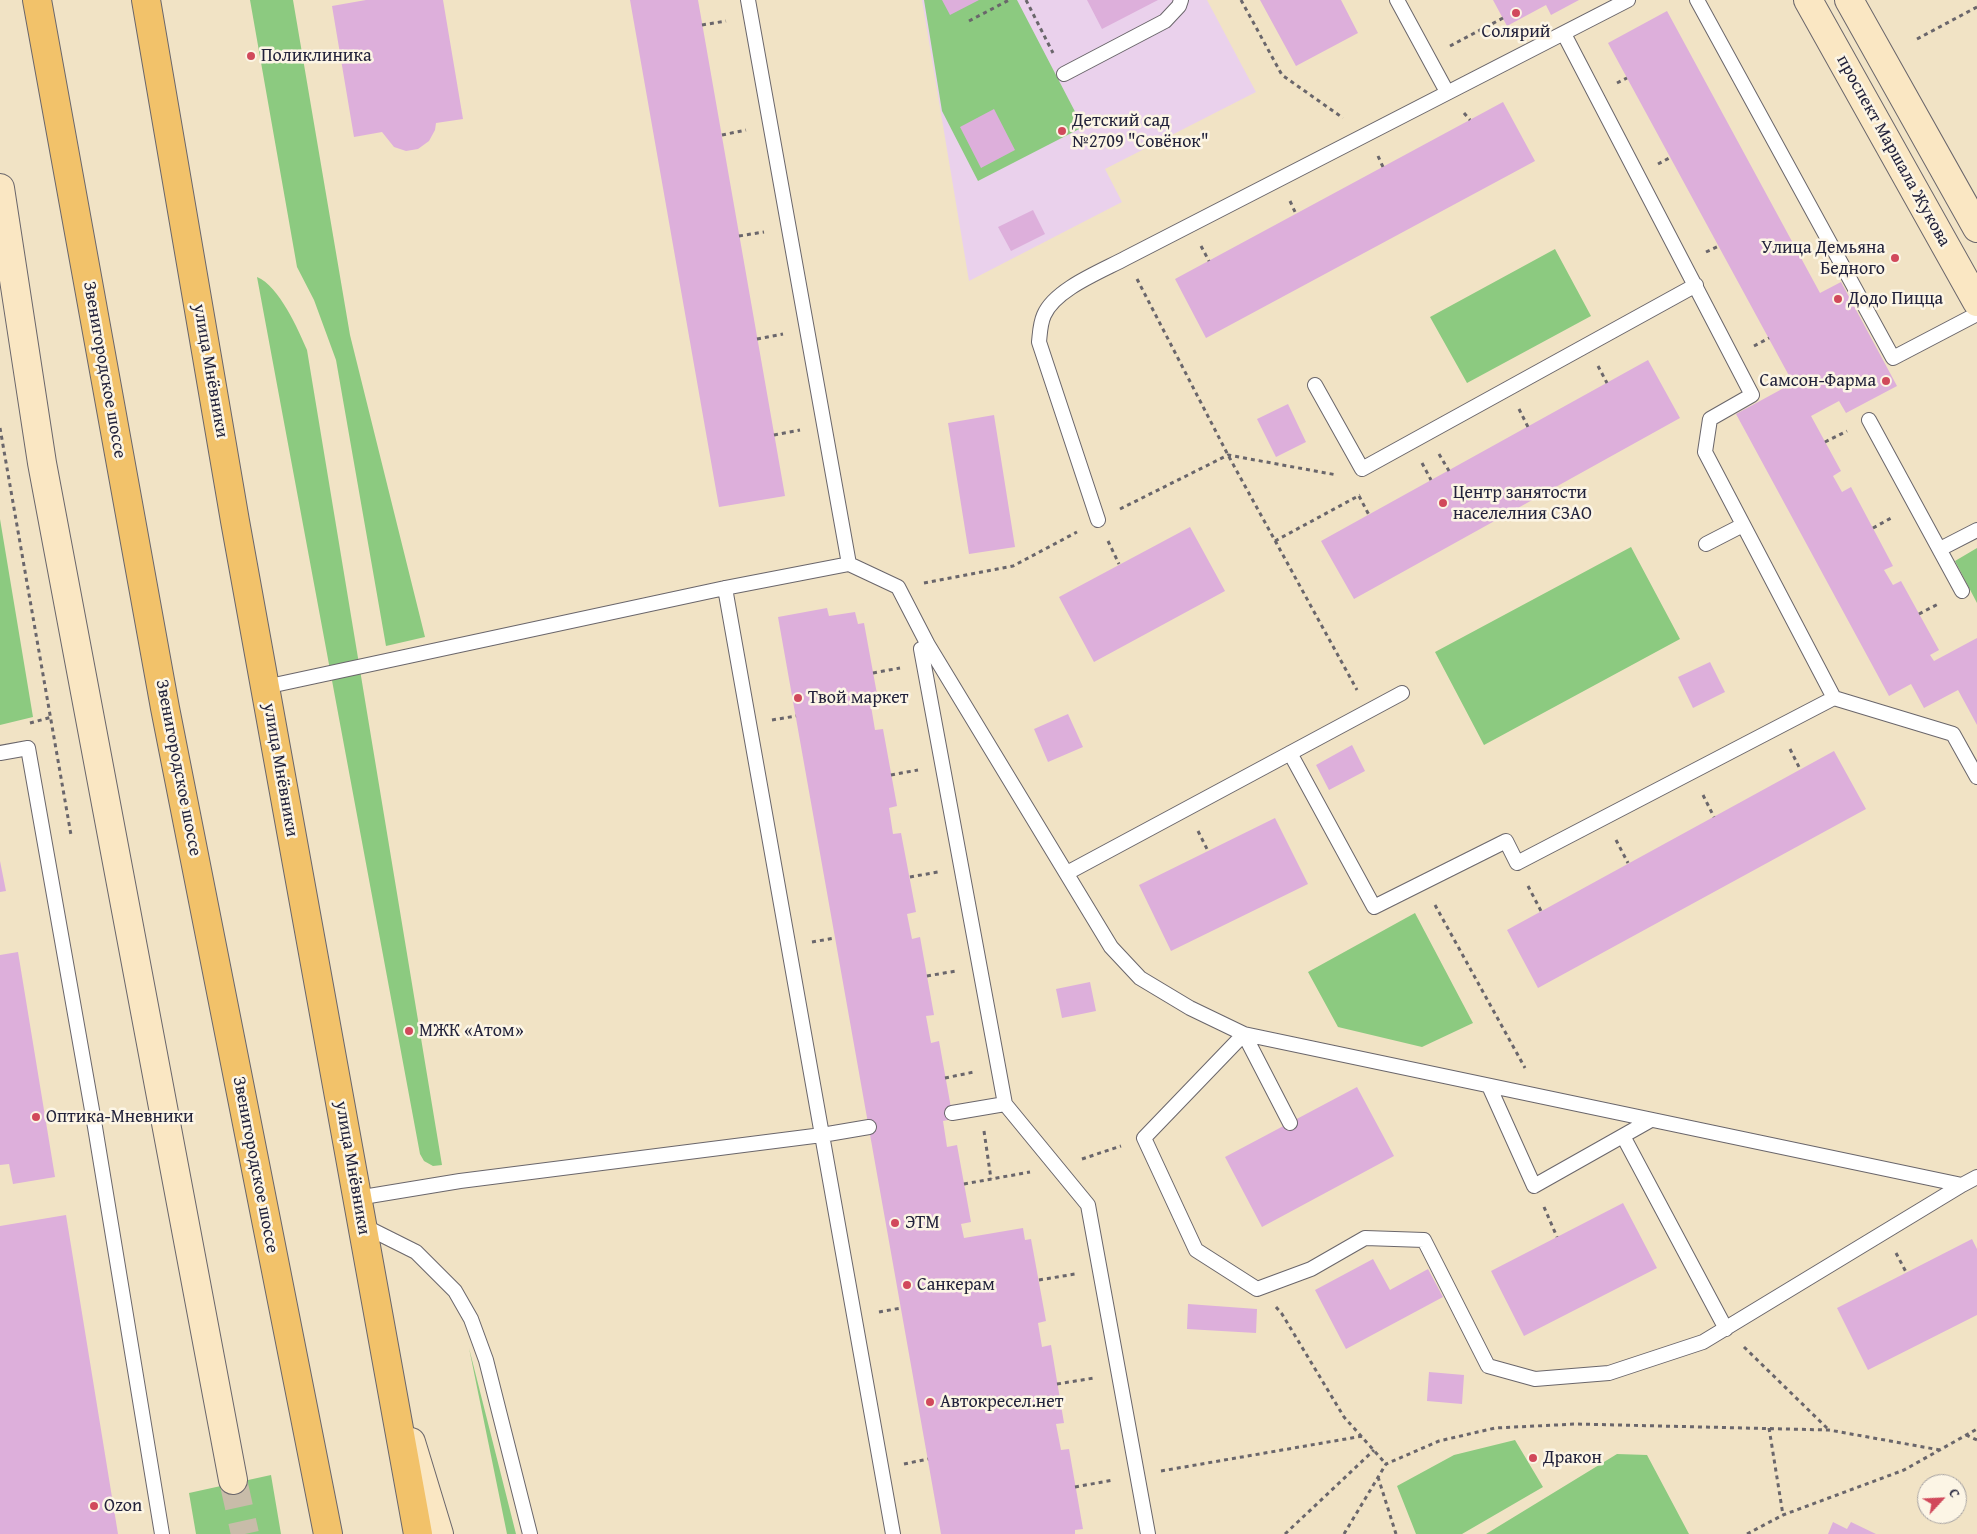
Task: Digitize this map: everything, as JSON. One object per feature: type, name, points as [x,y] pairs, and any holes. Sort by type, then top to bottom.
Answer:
[{"type":"main road","name":"Звенигородское шоссе","points":[[37,0],[166,708],[328,1534]]},
{"type":"main road","name":"улица Мнёвники","points":[[146,0],[265,687],[384,1350],[439,1534]]},
{"type":"main road","name":"проспект Маршала Жукова","points":[[1808,0],[1977,302]]},
{"type":"main road","name":"проспект Маршала Жукова","points":[[1850,0],[1977,228]]},
{"type":"main road","points":[[0,188],[42,463],[232,1480]]},
{"type":"main road","points":[[384,1350],[418,1534]]},
{"type":"lane","points":[[748,0],[826,426],[848,564]]},
{"type":"lane","points":[[1064,74],[1165,21],[1179,6],[1181,0]]},
{"type":"lane","points":[[1397,0],[1447,92]]},
{"type":"lane","points":[[1098,520],[1039,342],[1044,314],[1056,299],[1073,286],[1126,258],[1628,0]]},
{"type":"lane","points":[[1697,0],[1893,358],[1977,314]]},
{"type":"lane","points":[[1564,34],[1752,395],[1710,418],[1705,452],[1834,698]]},
{"type":"lane","points":[[1315,385],[1362,469],[1696,285]]},
{"type":"lane","points":[[1869,420],[1962,591]]},
{"type":"lane","points":[[1706,544],[1743,525]]},
{"type":"lane","points":[[1940,549],[1977,530]]},
{"type":"lane","points":[[265,687],[725,588],[848,564],[898,587],[928,645],[1111,947],[1140,978],[1190,1008],[1244,1034],[1962,1185]]},
{"type":"lane","points":[[725,588],[893,1534]]},
{"type":"lane","points":[[928,645],[921,650],[1005,1104],[1088,1205],[1148,1534]]},
{"type":"lane","points":[[1067,873],[1402,693]]},
{"type":"lane","points":[[1290,752],[1374,907],[1506,841],[1517,863],[1834,698],[1953,734],[1977,777]]},
{"type":"lane","points":[[0,753],[28,748],[162,1534]]},
{"type":"lane","points":[[1244,1034],[1290,1123]]},
{"type":"lane","points":[[1244,1034],[1144,1138],[1196,1250],[1257,1288],[1311,1269],[1365,1238],[1424,1240],[1488,1366],[1534,1380],[1610,1373],[1702,1342],[1977,1177]]},
{"type":"lane","points":[[1489,1086],[1534,1186],[1651,1120]]},
{"type":"lane","points":[[952,1113],[1005,1104]]},
{"type":"lane","points":[[357,1198],[460,1181],[869,1127]]},
{"type":"lane","points":[[1623,1136],[1726,1329]]},
{"type":"lane","points":[[362,1225],[416,1252],[455,1291],[471,1319],[486,1360],[530,1534]]},
{"type":"path","points":[[969,21],[1009,0]]},
{"type":"path","points":[[1026,0],[1064,74]]},
{"type":"path","points":[[1241,0],[1282,75],[1366,134],[1383,167]]},
{"type":"path","points":[[1917,39],[1977,7]]},
{"type":"path","points":[[1428,58],[1502,18]]},
{"type":"path","points":[[1126,258],[1228,456],[1368,710]]},
{"type":"path","points":[[1598,364],[1607,383]]},
{"type":"path","points":[[1518,408],[1528,426]]},
{"type":"path","points":[[1438,452],[1449,470]]},
{"type":"path","points":[[1421,462],[1431,480]]},
{"type":"path","points":[[892,775],[924,769]]},
{"type":"path","points":[[910,877],[940,872]]},
{"type":"path","points":[[1422,883],[1541,1097]]},
{"type":"path","points":[[927,976],[957,970]]},
{"type":"path","points":[[945,1078],[974,1072]]},
{"type":"path","points":[[1534,1186],[1557,1237]]},
{"type":"path","points":[[1039,1280],[1100,1269]]},
{"type":"path","points":[[1257,1288],[1282,1314],[1344,1417],[1386,1464]]},
{"type":"path","points":[[1726,1329],[1829,1430]]},
{"type":"path","points":[[1057,1384],[1119,1373]]},
{"type":"path","points":[[1344,1534],[1386,1464],[1439,1441],[1495,1428],[1576,1424],[1829,1430],[1940,1450]]},
{"type":"path","points":[[1769,1428],[1784,1515]]},
{"type":"path","points":[[1747,1534],[1784,1515],[1904,1470],[1977,1429]]},
{"type":"path","points":[[1966,1435],[1977,1440]]},
{"type":"path","points":[[1075,1487],[1362,1436]]},
{"type":"path","points":[[1285,1534],[1374,1450]]},
{"type":"path","points":[[1378,1476],[1396,1534]]},
{"type":"shaded area","name":"Детский сад №2709 \"Совёнок\"","points":[[922,0],[1207,0],[1256,92],[1105,169],[1122,202],[969,281]]},
{"type":"green space","points":[[250,0],[293,0],[350,335],[425,637],[386,646],[336,360],[314,300],[297,267]]},
{"type":"green space","points":[[924,0],[1017,0],[1083,127],[978,181],[942,111]]},
{"type":"green space","points":[[1555,249],[1591,316],[1467,383],[1430,317]]},
{"type":"green space","points":[[257,277],[273,289],[287,309],[307,350],[442,1165],[433,1166],[424,1161],[420,1154]]},
{"type":"green space","points":[[0,519],[33,717],[0,725]]},
{"type":"green space","points":[[1631,547],[1680,639],[1484,745],[1435,652]]},
{"type":"green space","points":[[1977,548],[1977,603],[1955,561]]},
{"type":"green space","points":[[1415,913],[1473,1023],[1422,1047],[1338,1027],[1308,972]]},
{"type":"green space","points":[[469,1348],[516,1534],[507,1534]]},
{"type":"green space","points":[[1515,1440],[1543,1487],[1462,1534],[1416,1534],[1397,1486],[1454,1455]]},
{"type":"green space","points":[[1617,1454],[1647,1455],[1689,1534],[1486,1534]]},
{"type":"green space","points":[[271,1475],[281,1534],[196,1534],[189,1493]]},
{"type":"building","points":[[366,0],[443,0],[463,119],[436,123],[435,130],[429,141],[418,149],[406,151],[394,147],[382,132],[354,137],[332,6]]},
{"type":"building","points":[[630,0],[698,0],[785,496],[719,507]]},
{"type":"building","points":[[942,0],[979,0],[950,15]]},
{"type":"building","points":[[1087,0],[1158,0],[1102,29]]},
{"type":"building","points":[[1260,0],[1341,0],[1358,33],[1296,66]]},
{"type":"building","points":[[1493,0],[1579,0],[1551,15],[1546,5],[1507,26]]},
{"type":"building","points":[[1667,11],[1820,293],[1841,282],[1897,386],[1846,413],[1839,401],[1811,416],[1841,471],[1833,476],[1842,492],[1851,487],[1893,566],[1884,570],[1893,585],[1901,581],[1939,650],[1930,655],[1934,661],[1977,638],[1977,725],[1958,690],[1924,708],[1911,684],[1889,696],[1736,414],[1793,383],[1608,43]]},
{"type":"building","points":[[1503,102],[1535,161],[1206,338],[1175,279]]},
{"type":"building","points":[[994,109],[1015,150],[981,168],[960,127]]},
{"type":"building","points":[[1033,210],[1045,234],[1011,251],[998,227]]},
{"type":"building","points":[[1648,360],[1680,418],[1354,599],[1321,541]]},
{"type":"building","points":[[1288,404],[1306,442],[1276,457],[1257,419]]},
{"type":"building","points":[[994,415],[1015,547],[969,554],[948,423]]},
{"type":"building","points":[[1190,527],[1225,591],[1094,662],[1059,597]]},
{"type":"building","points":[[827,608],[829,616],[855,612],[858,624],[864,623],[879,705],[871,706],[875,730],[883,729],[897,806],[889,808],[893,834],[901,833],[916,912],[907,914],[912,939],[920,937],[934,1015],[926,1016],[931,1043],[939,1041],[953,1119],[943,1121],[947,1147],[957,1145],[971,1222],[961,1224],[964,1238],[1023,1228],[1025,1240],[1031,1239],[1046,1321],[1038,1323],[1042,1347],[1051,1345],[1064,1423],[1056,1424],[1061,1450],[1069,1449],[1083,1529],[1075,1530],[1075,1534],[941,1534],[778,617]]},
{"type":"building","points":[[1710,662],[1725,692],[1693,708],[1678,677]]},
{"type":"building","points":[[1068,714],[1083,747],[1048,762],[1034,729]]},
{"type":"building","points":[[1352,745],[1365,771],[1329,790],[1316,765]]},
{"type":"building","points":[[1834,751],[1866,809],[1538,988],[1507,930]]},
{"type":"building","points":[[1275,818],[1308,884],[1171,951],[1139,885]]},
{"type":"building","points":[[0,861],[6,891],[0,892]]},
{"type":"building","points":[[18,952],[55,1177],[13,1184],[9,1164],[0,1165],[0,955]]},
{"type":"building","points":[[1090,982],[1096,1011],[1062,1018],[1056,989]]},
{"type":"building","points":[[1357,1087],[1394,1156],[1262,1227],[1225,1157]]},
{"type":"building","points":[[1623,1203],[1657,1268],[1524,1336],[1491,1271]]},
{"type":"building","points":[[66,1215],[118,1534],[0,1534],[0,1226]]},
{"type":"building","points":[[1972,1239],[1977,1249],[1977,1315],[1868,1370],[1837,1308]]},
{"type":"building","points":[[1373,1259],[1390,1290],[1428,1269],[1443,1297],[1346,1349],[1315,1290]]},
{"type":"building","points":[[1188,1304],[1257,1309],[1256,1333],[1187,1329]]},
{"type":"building","points":[[1429,1372],[1464,1375],[1462,1404],[1427,1401]]},
{"type":"building","points":[[1833,1522],[1847,1529],[1851,1522],[1876,1534],[1828,1534]]},
{"type":"tunnel","points":[[233,1480],[245,1534]]},
{"type":"place","name":"Солярий","points":[[1516,13]]},
{"type":"place","name":"Поликлиника","points":[[251,56]]},
{"type":"place","name":"Детский сад №2709 \"Совёнок\"","points":[[1062,131]]},
{"type":"place","name":"Улица Демьяна Бедного","points":[[1895,258]]},
{"type":"place","name":"Додо Пицца","points":[[1838,299]]},
{"type":"place","name":"Самсон-Фарма","points":[[1886,381]]},
{"type":"place","name":"Центр занятости населелния СЗАО","points":[[1443,503]]},
{"type":"place","name":"Твой маркет","points":[[798,698]]},
{"type":"place","name":"МЖК «Атом»","points":[[409,1031]]},
{"type":"place","name":"Оптика-Мневники","points":[[36,1117]]},
{"type":"place","name":"ЭТМ","points":[[895,1223]]},
{"type":"place","name":"Санкерам","points":[[907,1285]]},
{"type":"place","name":"Автокресел.нет","points":[[930,1402]]},
{"type":"place","name":"Дракон","points":[[1533,1458]]},
{"type":"place","name":"Ozon","points":[[94,1506]]}]
